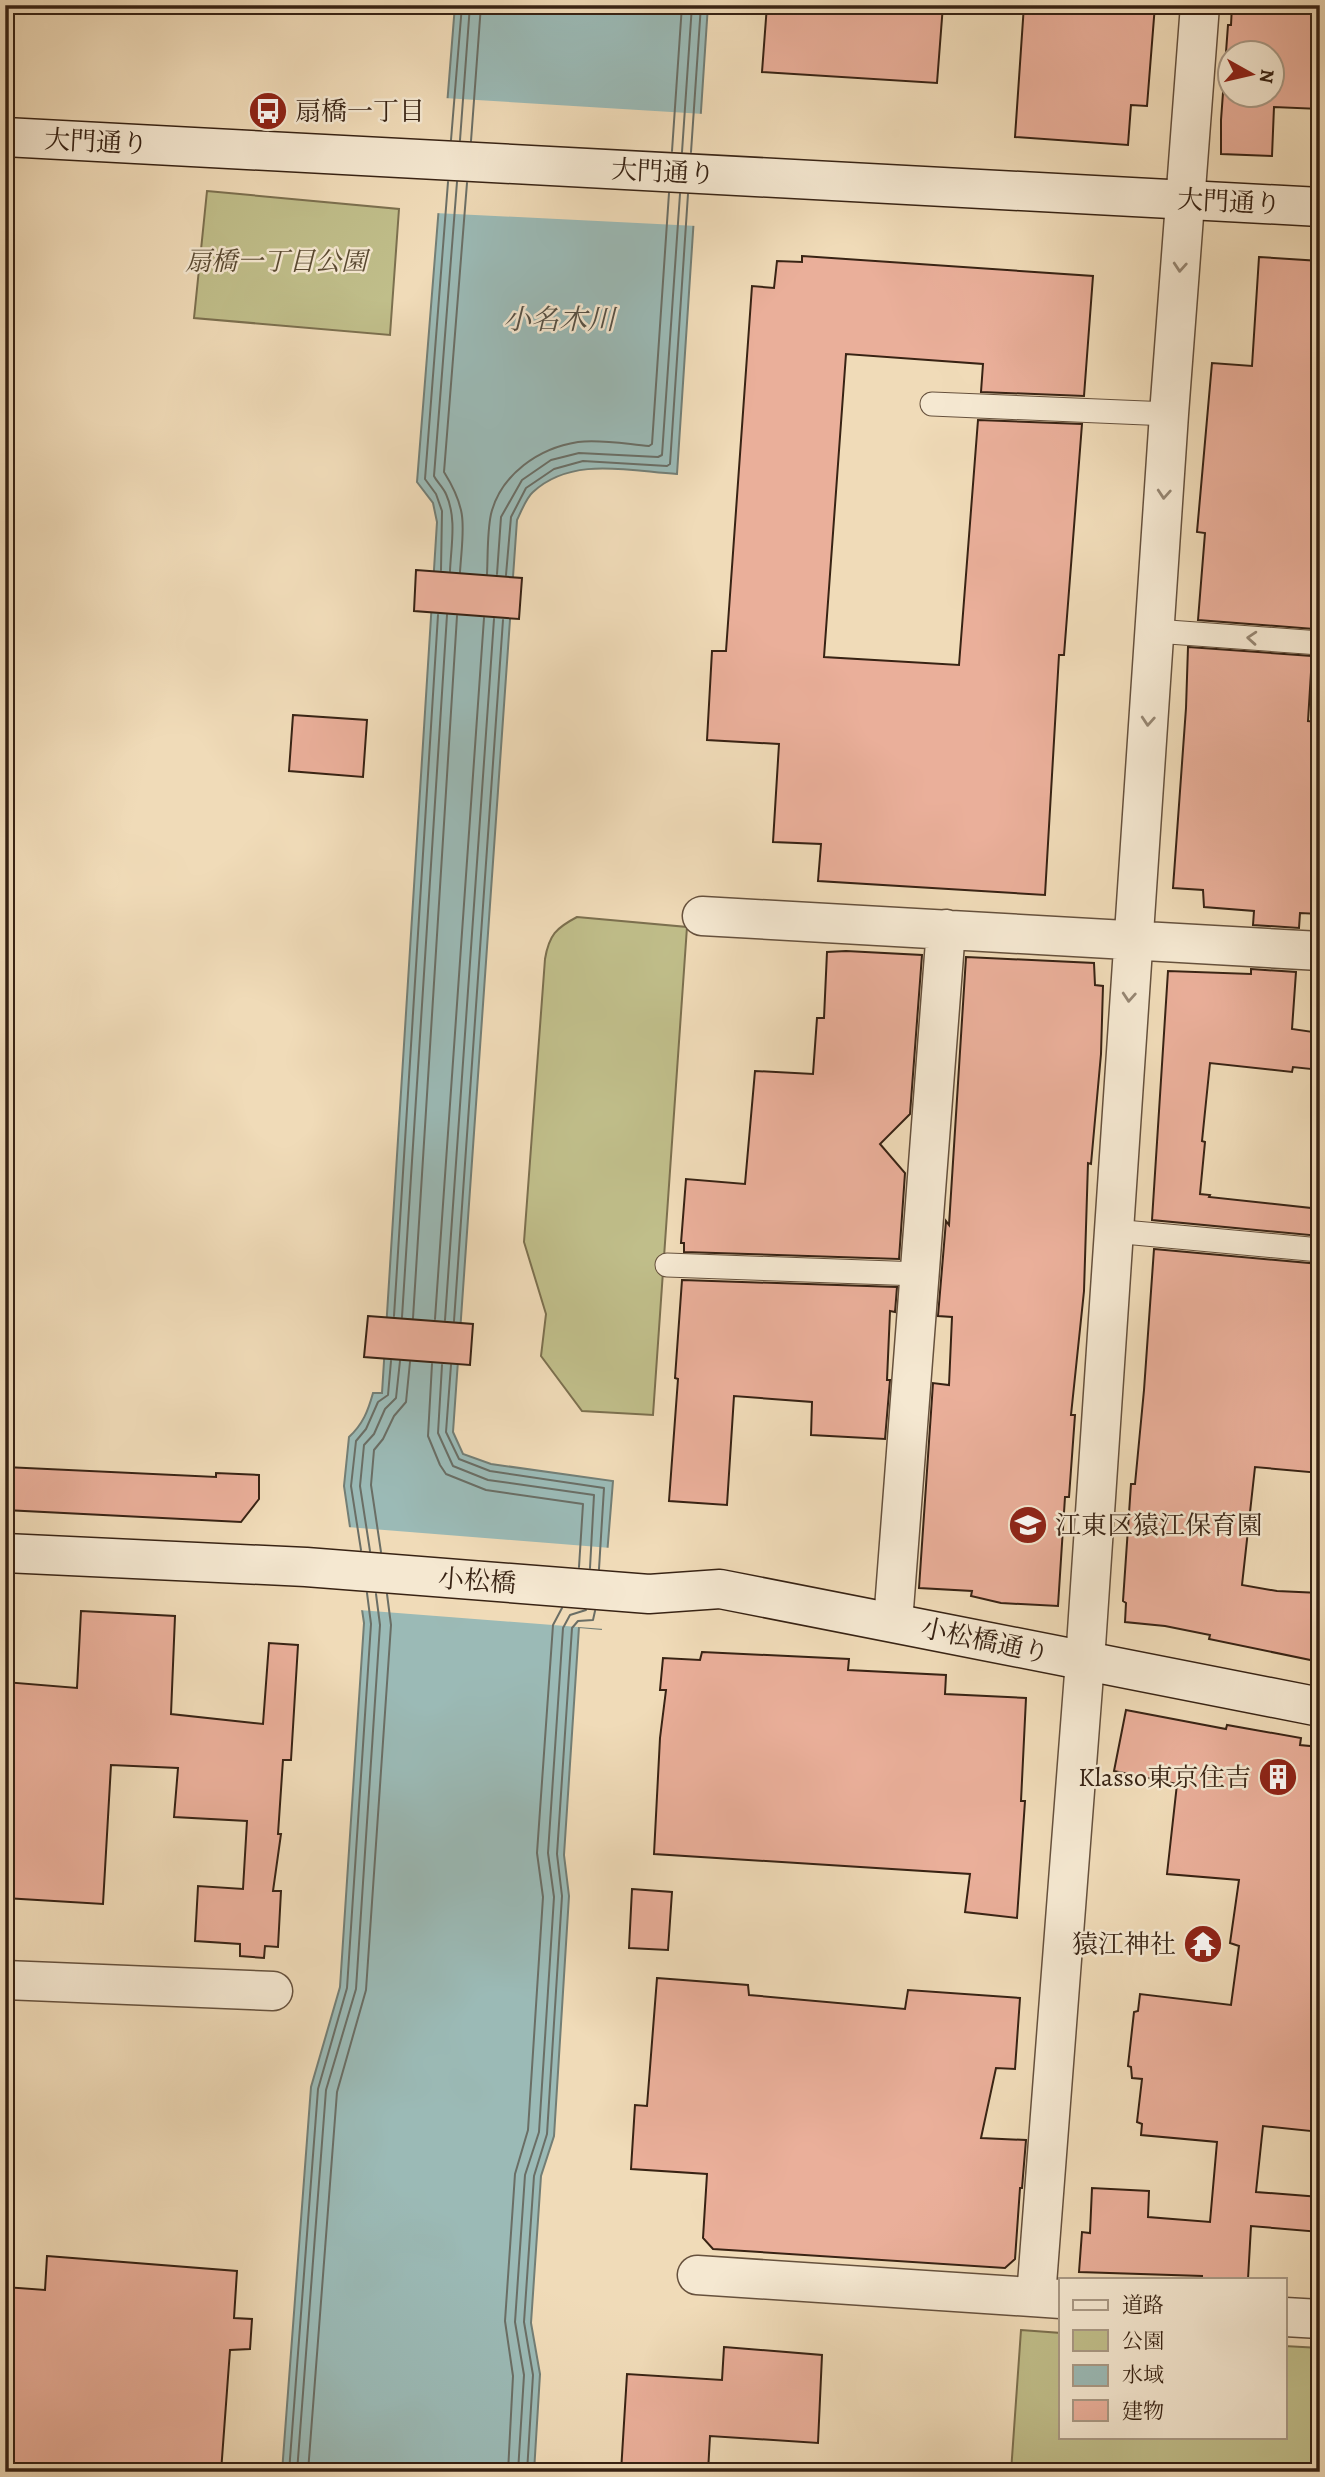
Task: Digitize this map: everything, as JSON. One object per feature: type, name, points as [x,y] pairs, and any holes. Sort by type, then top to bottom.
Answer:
[{"type":"street","points":[[697,2275],[1048,2298],[1112,1231],[1200,5]]},
{"type":"street","name":"大門通り","points":[[5,137],[1320,207]]},
{"type":"street","points":[[702,916],[1320,951]]},
{"type":"street","points":[[893,1622],[946,929]]},
{"type":"street","name":"小松橋","points":[[5,1553],[306,1567],[649,1594]]},
{"type":"street","name":"小松橋通り","points":[[649,1594],[720,1589],[1320,1707]]},
{"type":"street","points":[[5,1980],[273,1991]]},
{"type":"street","points":[[1286,2317],[1320,2319]]},
{"type":"lane","points":[[932,404],[1169,414]]},
{"type":"lane","points":[[1155,631],[1320,643]]},
{"type":"lane","points":[[1112,1231],[1320,1250]]},
{"type":"lane","points":[[667,1265],[920,1274]]},
{"type":"green space","name":"扇橋一丁目公園","points":[[207,191],[399,209],[390,335],[194,318]]},
{"type":"green space","points":[[577,917],[687,927],[653,1415],[582,1411],[541,1356],[546,1314],[524,1242],[545,959],[555,933]]},
{"type":"green space","points":[[1021,2330],[1059,2333],[1059,2438],[1286,2438],[1286,2346],[1320,2348],[1320,2472],[1011,2472]]},
{"type":"water","name":"小名木川","points":[[455,5],[708,5],[677,474],[602,468],[565,474],[548,481],[533,492],[517,520],[453,1432],[463,1454],[491,1464],[613,1481],[601,1629],[579,1627],[564,1855],[569,1896],[554,2136],[541,2176],[531,2323],[540,2374],[534,2472],[282,2472],[311,2087],[340,1987],[364,1623],[344,1486],[349,1437],[364,1417],[373,1393],[382,1393],[437,522],[433,503],[417,482]]},
{"type":"pier","points":[[444,98],[704,114],[697,226],[435,213]]},
{"type":"pier","points":[[347,1527],[611,1548],[604,1629],[359,1610]]},
{"type":"building","points":[[767,5],[943,5],[937,83],[762,72]]},
{"type":"building","points":[[1024,5],[1155,5],[1147,106],[1131,105],[1128,145],[1015,137]]},
{"type":"building","points":[[1232,5],[1320,5],[1320,109],[1286,108],[1286,38],[1227,38],[1228,25],[1231,25]]},
{"type":"building","points":[[1222,108],[1274,108],[1272,156],[1221,154]]},
{"type":"building","points":[[802,256],[1093,276],[1084,396],[981,392],[983,364],[846,354],[824,657],[959,665],[978,420],[1082,424],[1064,655],[1059,655],[1045,895],[818,881],[821,844],[773,842],[779,744],[707,740],[712,651],[726,651],[752,286],[774,288],[777,261],[802,262]]},
{"type":"building","points":[[1259,257],[1320,261],[1320,613],[1315,613],[1314,629],[1198,620],[1205,533],[1197,532],[1212,363],[1252,366]]},
{"type":"building","points":[[416,570],[522,578],[519,619],[414,611]]},
{"type":"building","points":[[1188,647],[1312,656],[1308,721],[1320,722],[1320,914],[1300,913],[1299,928],[1253,925],[1254,911],[1204,907],[1203,890],[1173,888]]},
{"type":"building","points":[[293,715],[367,720],[363,777],[289,771]]},
{"type":"building","points":[[827,952],[922,955],[910,1114],[880,1144],[905,1173],[899,1259],[684,1252],[684,1243],[681,1243],[686,1179],[745,1184],[755,1071],[813,1074],[817,1018],[824,1018]]},
{"type":"building","points":[[966,957],[1094,963],[1095,985],[1103,986],[1101,1054],[1091,1164],[1088,1163],[1084,1291],[1071,1415],[1075,1415],[1069,1497],[1065,1497],[1058,1606],[1001,1603],[971,1596],[972,1591],[919,1588],[933,1383],[949,1385],[952,1317],[938,1316],[946,1221],[949,1225]]},
{"type":"building","points":[[1251,969],[1296,972],[1292,1029],[1320,1033],[1320,1070],[1293,1067],[1292,1072],[1210,1063],[1200,1194],[1320,1209],[1320,1236],[1152,1220],[1168,971],[1251,974]]},
{"type":"building","points":[[1154,1249],[1320,1264],[1320,1473],[1255,1467],[1242,1585],[1277,1591],[1320,1593],[1320,1662],[1209,1639],[1210,1635],[1125,1622],[1126,1603],[1123,1601],[1131,1484],[1135,1484]]},
{"type":"building","points":[[682,1280],[897,1287],[895,1312],[890,1311],[887,1380],[890,1380],[885,1439],[811,1435],[812,1402],[734,1396],[727,1505],[669,1501]]},
{"type":"building","points":[[368,1316],[473,1324],[470,1365],[364,1357]]},
{"type":"building","points":[[5,1467],[216,1477],[216,1473],[259,1475],[259,1499],[241,1522],[5,1510]]},
{"type":"building","points":[[81,1611],[175,1616],[171,1714],[263,1724],[269,1643],[298,1645],[291,1760],[283,1760],[278,1834],[281,1834],[273,1891],[281,1891],[278,1947],[265,1946],[264,1958],[240,1956],[240,1944],[195,1941],[198,1886],[243,1889],[247,1821],[174,1817],[178,1768],[111,1765],[103,1904],[5,1898],[5,1682],[77,1688]]},
{"type":"building","points":[[702,1652],[849,1659],[848,1670],[946,1675],[945,1694],[1026,1698],[1021,1801],[1025,1801],[1017,1918],[965,1912],[970,1874],[654,1854],[660,1738],[666,1690],[660,1690],[663,1658],[700,1660]]},
{"type":"building","points":[[1126,1710],[1226,1729],[1227,1725],[1301,1738],[1300,1745],[1320,1747],[1320,2132],[1263,2126],[1256,2192],[1320,2197],[1320,2232],[1251,2226],[1248,2278],[1079,2272],[1082,2232],[1090,2233],[1092,2188],[1149,2191],[1148,2217],[1210,2222],[1217,2142],[1141,2135],[1142,2124],[1137,2122],[1142,2079],[1132,2078],[1131,2067],[1128,2066],[1134,2012],[1138,2011],[1140,1994],[1231,2005],[1239,1946],[1230,1943],[1239,1880],[1167,1874],[1177,1784],[1114,1771]]},
{"type":"building","points":[[632,1889],[672,1892],[668,1950],[629,1948]]},
{"type":"building","points":[[657,1978],[748,1985],[749,1995],[905,2009],[908,1990],[1020,1998],[1015,2069],[996,2068],[981,2138],[1026,2140],[1015,2259],[1005,2268],[713,2249],[703,2238],[707,2174],[631,2169],[635,2105],[647,2106]]},
{"type":"building","points":[[47,2256],[237,2271],[234,2318],[252,2319],[250,2349],[230,2350],[221,2472],[5,2472],[5,2287],[45,2290]]},
{"type":"building","points":[[724,2347],[822,2355],[818,2443],[710,2436],[708,2472],[621,2472],[627,2374],[722,2380]]},
{"type":"place","name":"扇橋一丁目","points":[[268,111]]},
{"type":"place","name":"江東区猿江保育園","points":[[1028,1525]]},
{"type":"place","name":"Klasso東京住吉","points":[[1278,1777]]},
{"type":"place","name":"猿江神社","points":[[1203,1944]]}]
